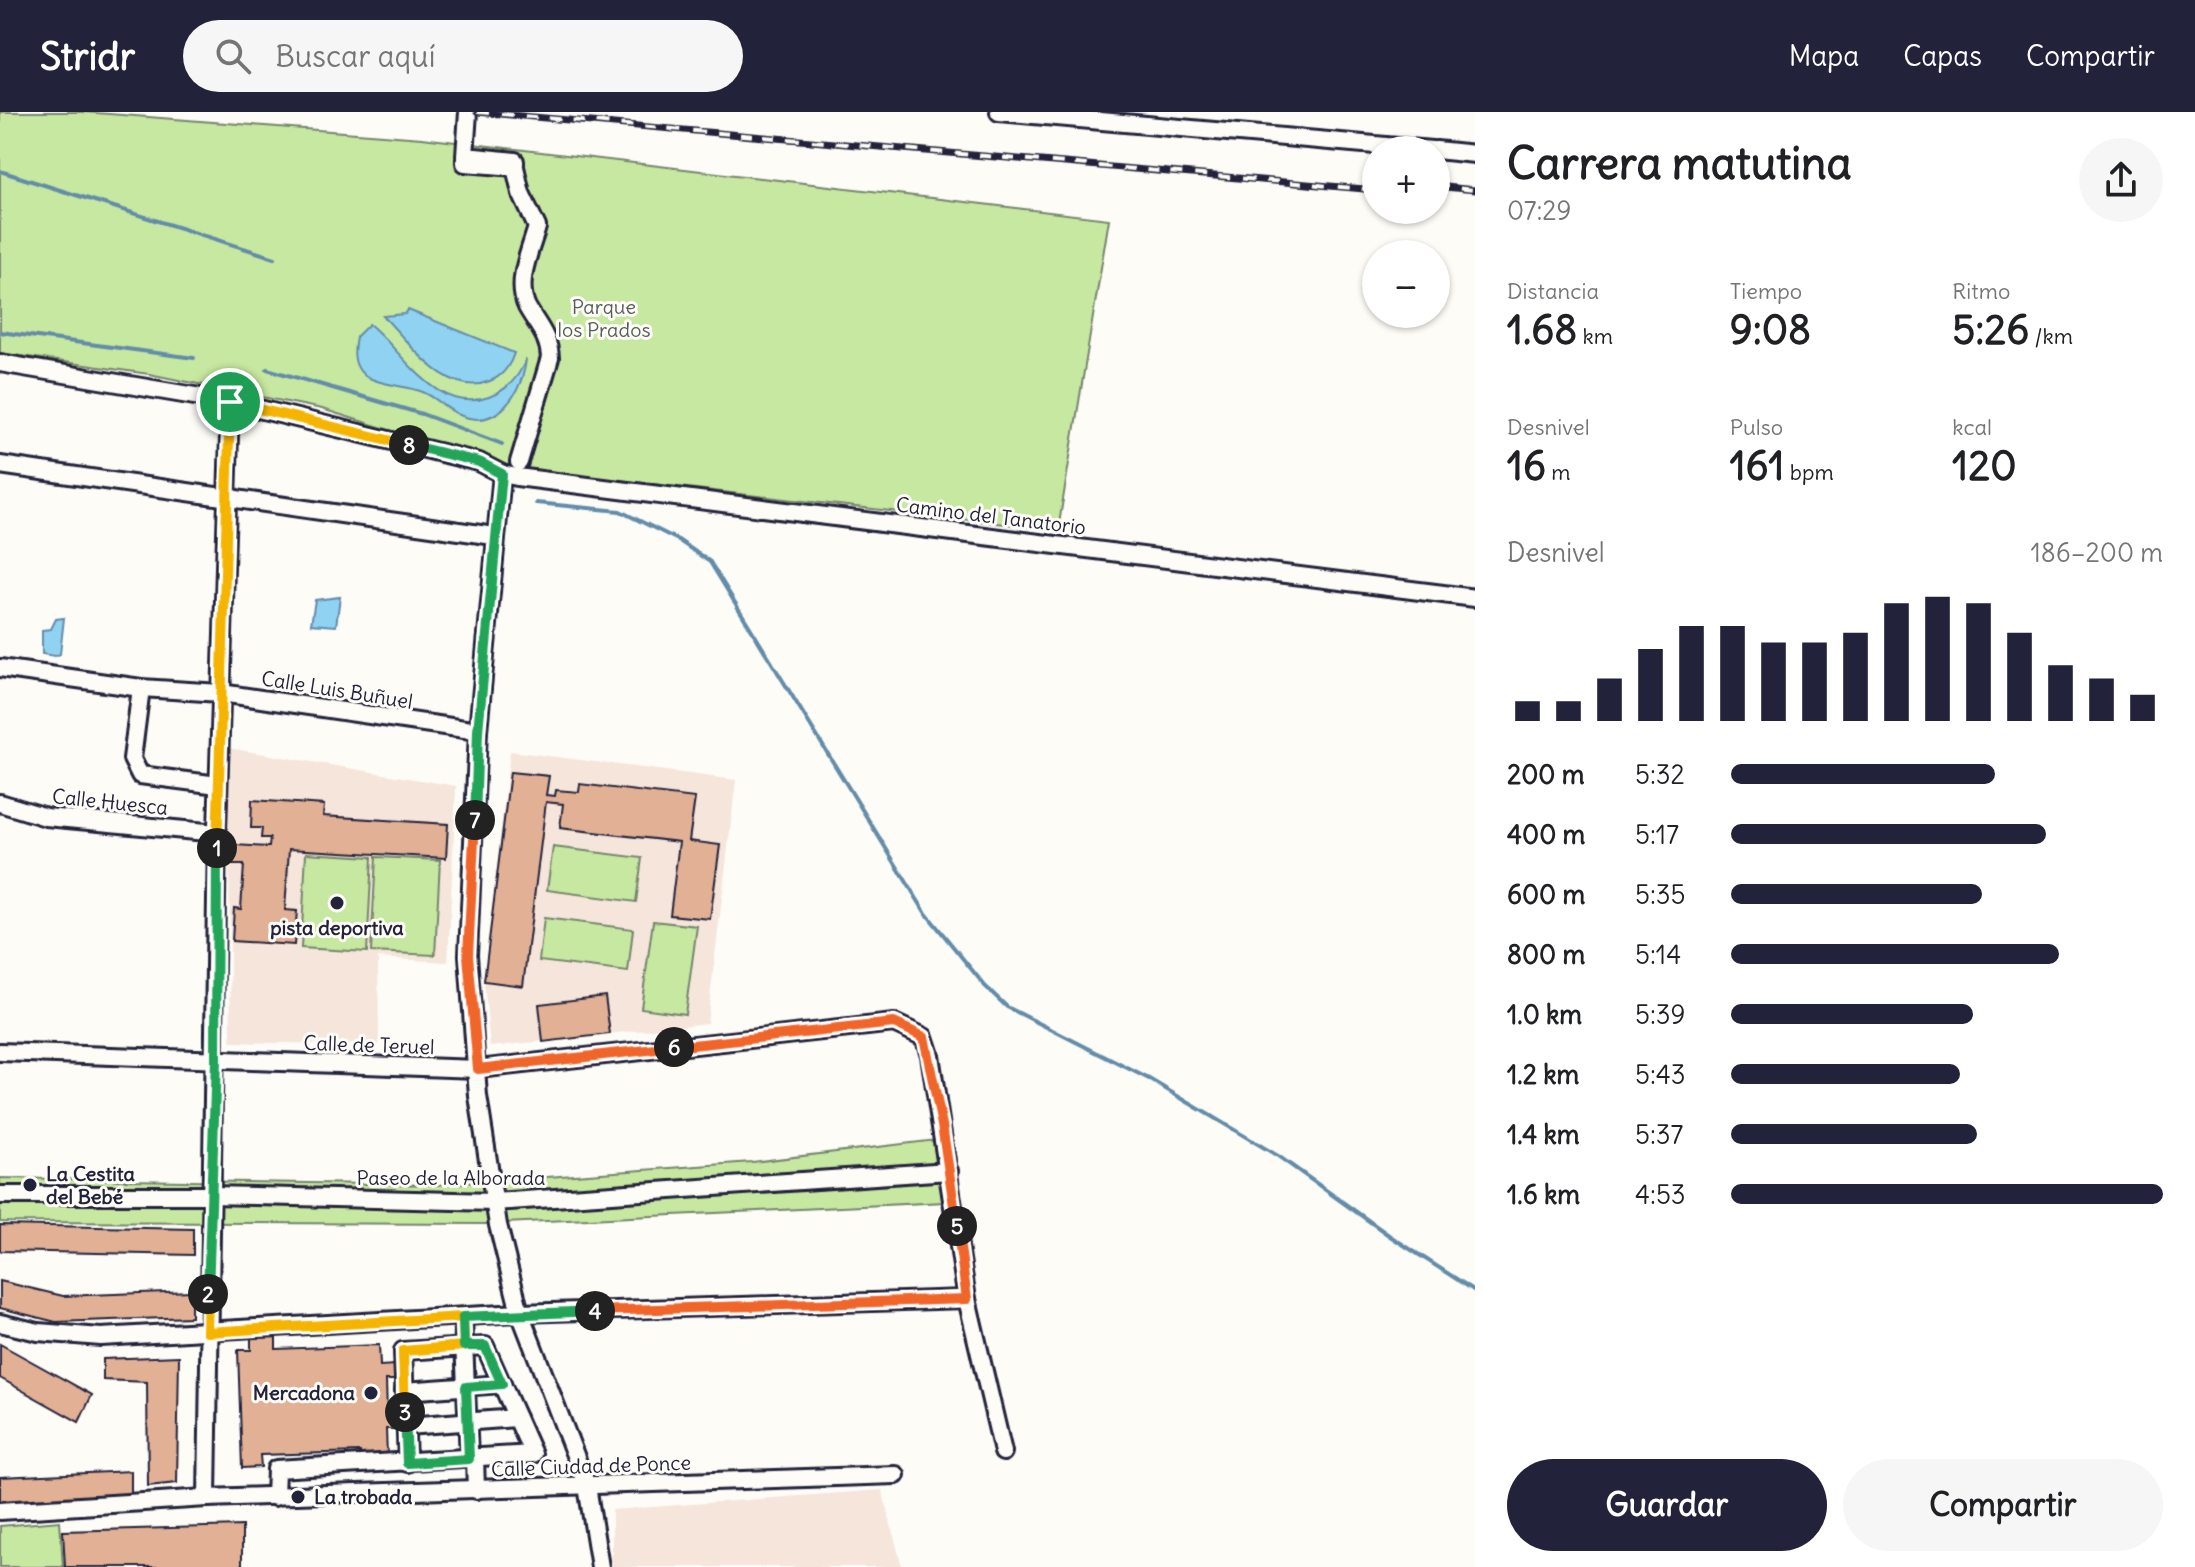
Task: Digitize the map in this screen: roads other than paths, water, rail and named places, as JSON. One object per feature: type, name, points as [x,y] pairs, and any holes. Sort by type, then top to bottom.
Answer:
[{"type":"street","points":[[468,112],[465,156],[515,161],[515,164],[465,159],[465,163],[515,167],[521,193],[537,227],[522,280],[526,304],[550,342],[550,358],[519,462]]},
{"type":"street","points":[[999,112],[1362,143]]},
{"type":"street","points":[[1450,152],[1475,154]]},
{"type":"street","name":"Camino del Tanatorio","points":[[0,363],[230,402],[479,462],[502,474],[1475,598]]},
{"type":"street","points":[[207,1498],[207,1332],[216,1060],[218,785],[230,402]]},
{"type":"street","points":[[0,465],[494,536]]},
{"type":"street","points":[[502,474],[478,731],[468,955],[478,1096],[494,1202],[520,1313],[587,1486],[600,1567]]},
{"type":"street","name":"Calle Luis Buñuel","points":[[0,668],[141,688],[221,693],[478,731]]},
{"type":"street","points":[[141,688],[132,759],[140,775],[218,785]]},
{"type":"street","name":"Calle Huesca","points":[[0,805],[46,817],[217,833]]},
{"type":"street","name":"Calle de Teruel","points":[[0,1052],[478,1069],[894,1023],[924,1037],[949,1171]]},
{"type":"street","points":[[949,1171],[967,1299],[1003,1452]]},
{"type":"street","name":"Paseo de la Alborada","points":[[0,1195],[211,1195],[494,1202],[949,1171]]},
{"type":"street","points":[[0,1323],[38,1332],[101,1337],[520,1313],[967,1299]]},
{"type":"street","points":[[463,1317],[467,1421],[476,1490]]},
{"type":"street","points":[[275,1497],[276,1469],[407,1463],[533,1454],[485,1346],[403,1351],[407,1463]]},
{"type":"street","points":[[404,1391],[502,1384]]},
{"type":"street","points":[[406,1426],[517,1418]]},
{"type":"street","name":"Calle Ciudad de Ponce","points":[[0,1511],[207,1498],[896,1475]]},
{"type":"water","points":[[408,310],[514,353],[510,362],[502,373],[490,381],[474,384],[444,375],[417,353],[383,316],[405,314]]},
{"type":"water","points":[[369,324],[422,378],[453,397],[470,400],[502,391],[520,372],[526,359],[520,383],[507,405],[498,413],[475,419],[462,416],[426,393],[380,382],[361,372],[355,360],[356,337]]},
{"type":"water","points":[[340,597],[336,626],[311,624],[315,600]]},
{"type":"water","points":[[64,618],[60,654],[42,654],[42,630],[51,629],[56,619]]},
{"type":"waterway","points":[[0,171],[275,258]]},
{"type":"waterway","points":[[0,332],[194,358]]},
{"type":"waterway","points":[[267,369],[422,414],[502,444]]},
{"type":"waterway","points":[[536,503],[620,511],[678,540],[710,562],[925,912],[985,986],[1007,1007],[1149,1079],[1278,1156],[1390,1236],[1475,1291]]},
{"type":"railway","points":[[477,112],[1362,189]]},
{"type":"railway","points":[[1450,187],[1475,190]]},
{"type":"place","name":"pista deportiva","points":[[337,903]]},
{"type":"place","name":"La Cestita del Bebé","points":[[30,1185]]},
{"type":"place","name":"Mercadona","points":[[371,1393]]},
{"type":"place","name":"La trobada","points":[[298,1497]]},
{"type":"park label","name":"Parque los Prados","points":[[604,318]]}]
